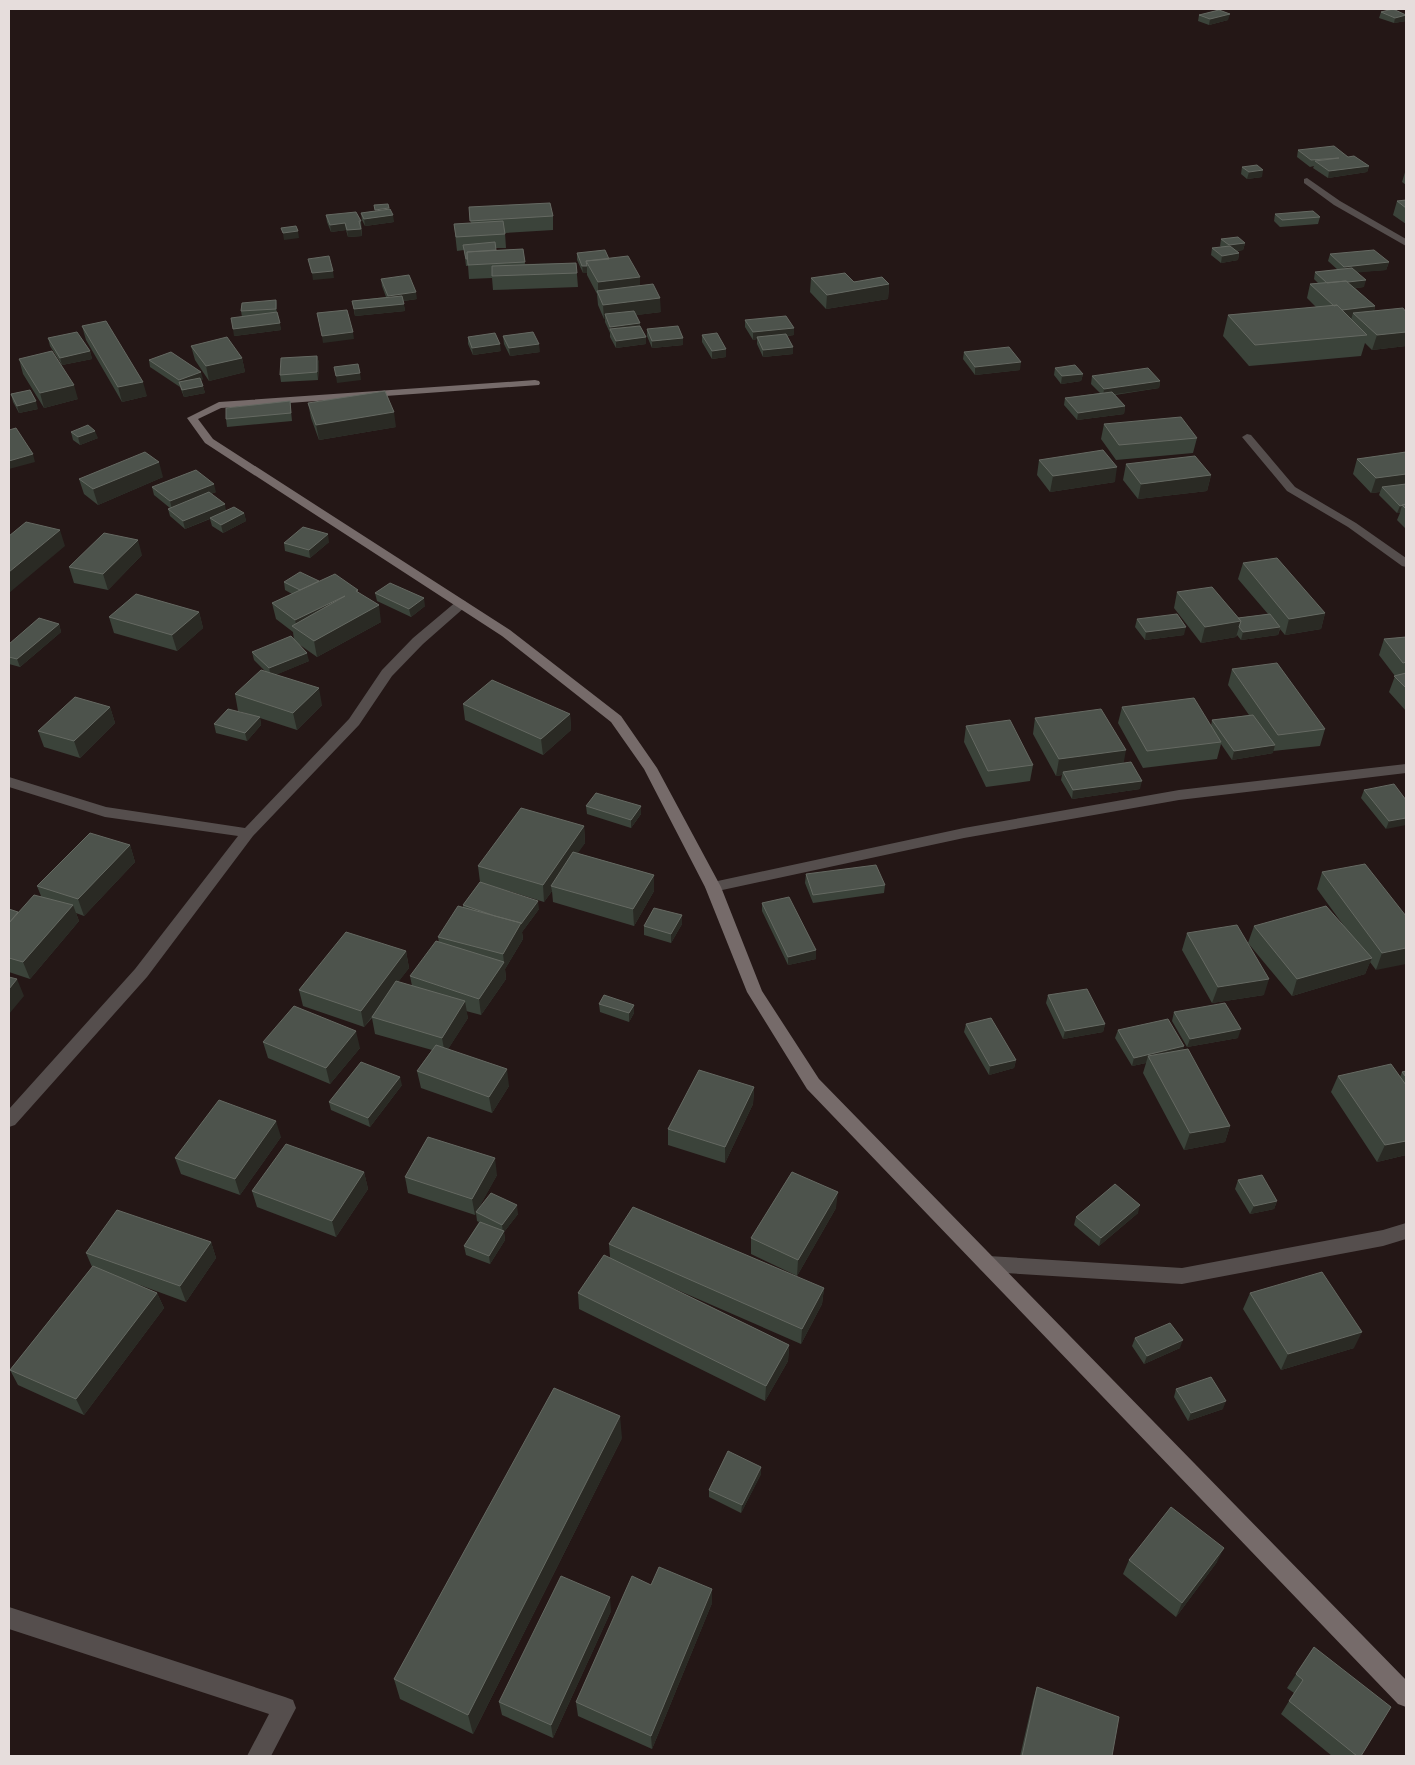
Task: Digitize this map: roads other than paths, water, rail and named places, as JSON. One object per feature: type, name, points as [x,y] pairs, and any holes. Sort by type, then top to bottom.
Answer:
[{"type":"street","points":[[1307,181],[1337,202],[1406,243]]},
{"type":"street","points":[[535,383],[219,405],[192,418],[209,441],[506,633],[616,719],[650,768],[713,887],[755,992],[813,1084],[1406,1696]]},
{"type":"street","points":[[1247,437],[1292,489],[1352,525],[1406,563]]},
{"type":"street","points":[[9,1120],[141,973],[248,833],[354,722],[387,673],[418,641],[461,604]]},
{"type":"street","points":[[713,887],[964,833],[1180,795],[1406,768]]},
{"type":"street","points":[[9,782],[105,812],[248,833]]},
{"type":"street","points":[[988,1264],[1182,1276],[1364,1242],[1406,1231]]},
{"type":"street","points":[[9,1618],[285,1708],[258,1756]]}]
